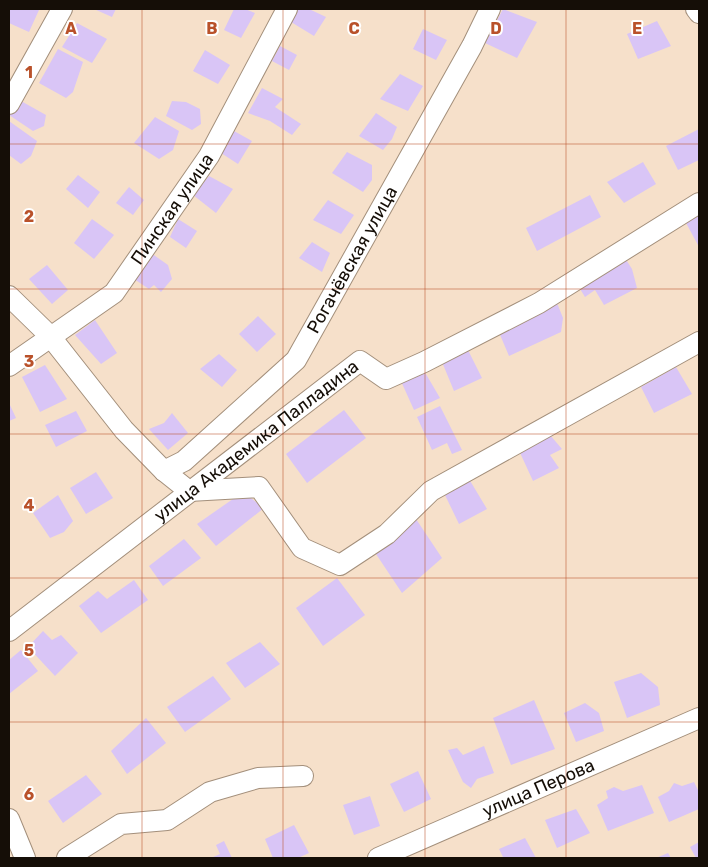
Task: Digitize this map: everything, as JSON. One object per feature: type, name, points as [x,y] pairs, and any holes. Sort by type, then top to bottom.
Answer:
[{"type":"street","points":[[9,104],[62,9]]},
{"type":"street","name":"Пинская улица","points":[[9,366],[114,293],[209,156],[287,9]]},
{"type":"street","name":"Рогачёвская улица","points":[[164,471],[184,461],[296,360],[472,46],[490,9]]},
{"type":"street","points":[[696,9],[699,13]]},
{"type":"street","name":"улица Академика Палладина","points":[[9,630],[360,361],[386,379],[424,362],[539,303],[699,203]]},
{"type":"street","points":[[9,296],[50,336],[124,430],[164,471],[189,491],[259,487],[302,548],[340,565],[387,534],[431,491],[699,342]]},
{"type":"street","name":"улица Перова","points":[[378,858],[699,718]]},
{"type":"street","points":[[67,858],[121,824],[167,820],[210,792],[258,778],[303,776]]},
{"type":"street","points":[[9,819],[26,858]]},
{"type":"building","points":[[9,9],[39,10],[29,32],[9,23]]},
{"type":"building","points":[[94,9],[116,9],[112,17]]},
{"type":"building","points":[[234,9],[245,9],[255,13],[241,38],[224,30]]},
{"type":"building","points":[[298,9],[309,9],[326,17],[314,36],[291,22]]},
{"type":"building","points":[[503,9],[537,22],[517,58],[485,43]]},
{"type":"building","points":[[657,21],[671,46],[638,59],[627,34]]},
{"type":"building","points":[[77,23],[107,39],[92,63],[62,47]]},
{"type":"building","points":[[423,29],[447,40],[436,60],[413,49]]},
{"type":"building","points":[[280,46],[297,55],[289,70],[272,61]]},
{"type":"building","points":[[58,49],[83,62],[73,92],[66,98],[39,83]]},
{"type":"building","points":[[205,50],[230,65],[218,84],[193,71]]},
{"type":"building","points":[[400,74],[423,86],[408,111],[380,99]]},
{"type":"building","points":[[262,88],[283,99],[275,107],[301,124],[292,135],[270,121],[248,113]]},
{"type":"building","points":[[21,101],[46,115],[44,126],[33,131],[9,115]]},
{"type":"building","points":[[172,101],[186,102],[200,109],[201,124],[192,130],[166,116]]},
{"type":"building","points":[[376,113],[397,127],[392,139],[383,150],[359,136]]},
{"type":"building","points":[[155,117],[179,131],[173,150],[159,159],[134,143]]},
{"type":"building","points":[[9,121],[37,141],[31,156],[21,164],[9,155]]},
{"type":"building","points":[[699,129],[699,160],[678,170],[666,146]]},
{"type":"building","points":[[234,131],[252,141],[238,164],[221,153]]},
{"type":"building","points":[[347,152],[372,165],[372,180],[363,192],[332,173]]},
{"type":"building","points":[[643,162],[656,184],[624,203],[607,182]]},
{"type":"building","points":[[78,175],[100,192],[88,208],[66,189]]},
{"type":"building","points":[[209,176],[233,189],[216,213],[193,195]]},
{"type":"building","points":[[129,187],[144,200],[133,215],[116,203]]},
{"type":"building","points":[[590,195],[601,217],[537,251],[526,228]]},
{"type":"building","points":[[328,200],[354,215],[341,234],[313,220]]},
{"type":"building","points":[[699,213],[699,247],[685,221]]},
{"type":"building","points":[[92,219],[114,235],[94,259],[74,243]]},
{"type":"building","points":[[178,219],[197,231],[186,248],[170,237]]},
{"type":"building","points":[[312,242],[330,253],[322,272],[299,258]]},
{"type":"building","points":[[151,253],[168,265],[172,279],[161,292],[154,285],[149,289],[134,279]]},
{"type":"building","points":[[623,255],[632,269],[637,288],[604,305],[595,290],[585,297],[577,284]]},
{"type":"building","points":[[47,265],[68,290],[52,304],[29,279]]},
{"type":"building","points":[[555,298],[563,318],[561,332],[509,356],[498,330]]},
{"type":"building","points":[[258,316],[276,334],[257,352],[239,334]]},
{"type":"building","points":[[95,320],[117,353],[101,364],[75,335]]},
{"type":"building","points":[[467,348],[482,378],[454,391],[442,362]]},
{"type":"building","points":[[219,354],[237,370],[222,387],[200,369]]},
{"type":"building","points":[[45,365],[67,399],[40,412],[22,377]]},
{"type":"building","points":[[676,367],[692,394],[654,413],[641,387]]},
{"type":"building","points":[[423,369],[440,398],[414,410],[400,379]]},
{"type":"building","points":[[9,403],[16,418],[9,421]]},
{"type":"building","points":[[440,406],[462,450],[452,454],[447,443],[432,450],[417,417]]},
{"type":"building","points":[[344,410],[366,438],[307,483],[286,454]]},
{"type":"building","points":[[76,411],[87,431],[56,447],[45,425]]},
{"type":"building","points":[[172,413],[188,433],[168,450],[149,429],[164,423]]},
{"type":"building","points":[[544,428],[562,449],[550,455],[559,468],[533,481],[516,444]]},
{"type":"building","points":[[96,472],[113,498],[86,514],[70,488]]},
{"type":"building","points":[[469,479],[487,509],[459,524],[444,493]]},
{"type":"building","points":[[243,492],[264,508],[216,546],[197,524]]},
{"type":"building","points":[[58,495],[73,521],[64,532],[50,538],[33,513]]},
{"type":"building","points":[[414,516],[442,558],[402,593],[374,551]]},
{"type":"building","points":[[184,539],[201,558],[163,586],[149,566]]},
{"type":"building","points":[[337,578],[365,615],[323,646],[296,608]]},
{"type":"building","points":[[134,580],[148,600],[101,633],[79,606],[98,591],[107,599]]},
{"type":"building","points":[[43,631],[52,640],[61,635],[78,653],[55,676],[28,647]]},
{"type":"building","points":[[260,642],[280,664],[245,688],[226,663]]},
{"type":"building","points":[[21,650],[38,671],[9,694],[9,660]]},
{"type":"building","points":[[641,673],[658,687],[660,705],[627,718],[614,682]]},
{"type":"building","points":[[213,676],[231,699],[185,732],[167,707]]},
{"type":"building","points":[[534,700],[555,749],[511,765],[493,718]]},
{"type":"building","points":[[585,703],[599,713],[604,731],[576,742],[564,713]]},
{"type":"building","points":[[146,718],[166,743],[127,774],[111,751]]},
{"type":"building","points":[[484,746],[494,773],[477,779],[471,788],[463,782],[448,750],[457,748],[463,755]]},
{"type":"building","points":[[418,771],[431,799],[404,812],[390,784]]},
{"type":"building","points":[[86,775],[102,794],[63,823],[48,801]]},
{"type":"building","points":[[694,782],[699,792],[699,809],[669,822],[658,797],[669,791],[674,783],[682,786]]},
{"type":"building","points":[[642,785],[654,813],[608,831],[597,805],[608,798],[606,791],[614,787],[623,791]]},
{"type":"building","points":[[370,796],[380,826],[354,835],[343,805]]},
{"type":"building","points":[[576,809],[590,833],[557,848],[545,820]]},
{"type":"building","points":[[294,825],[309,853],[298,858],[273,858],[265,839]]},
{"type":"building","points":[[525,838],[536,858],[499,858],[503,857],[499,849]]},
{"type":"building","points":[[224,841],[232,858],[211,858],[220,854],[216,845]]},
{"type":"building","points":[[699,842],[699,858],[696,858],[690,847]]},
{"type":"building","points":[[668,853],[671,858],[656,858]]}]
